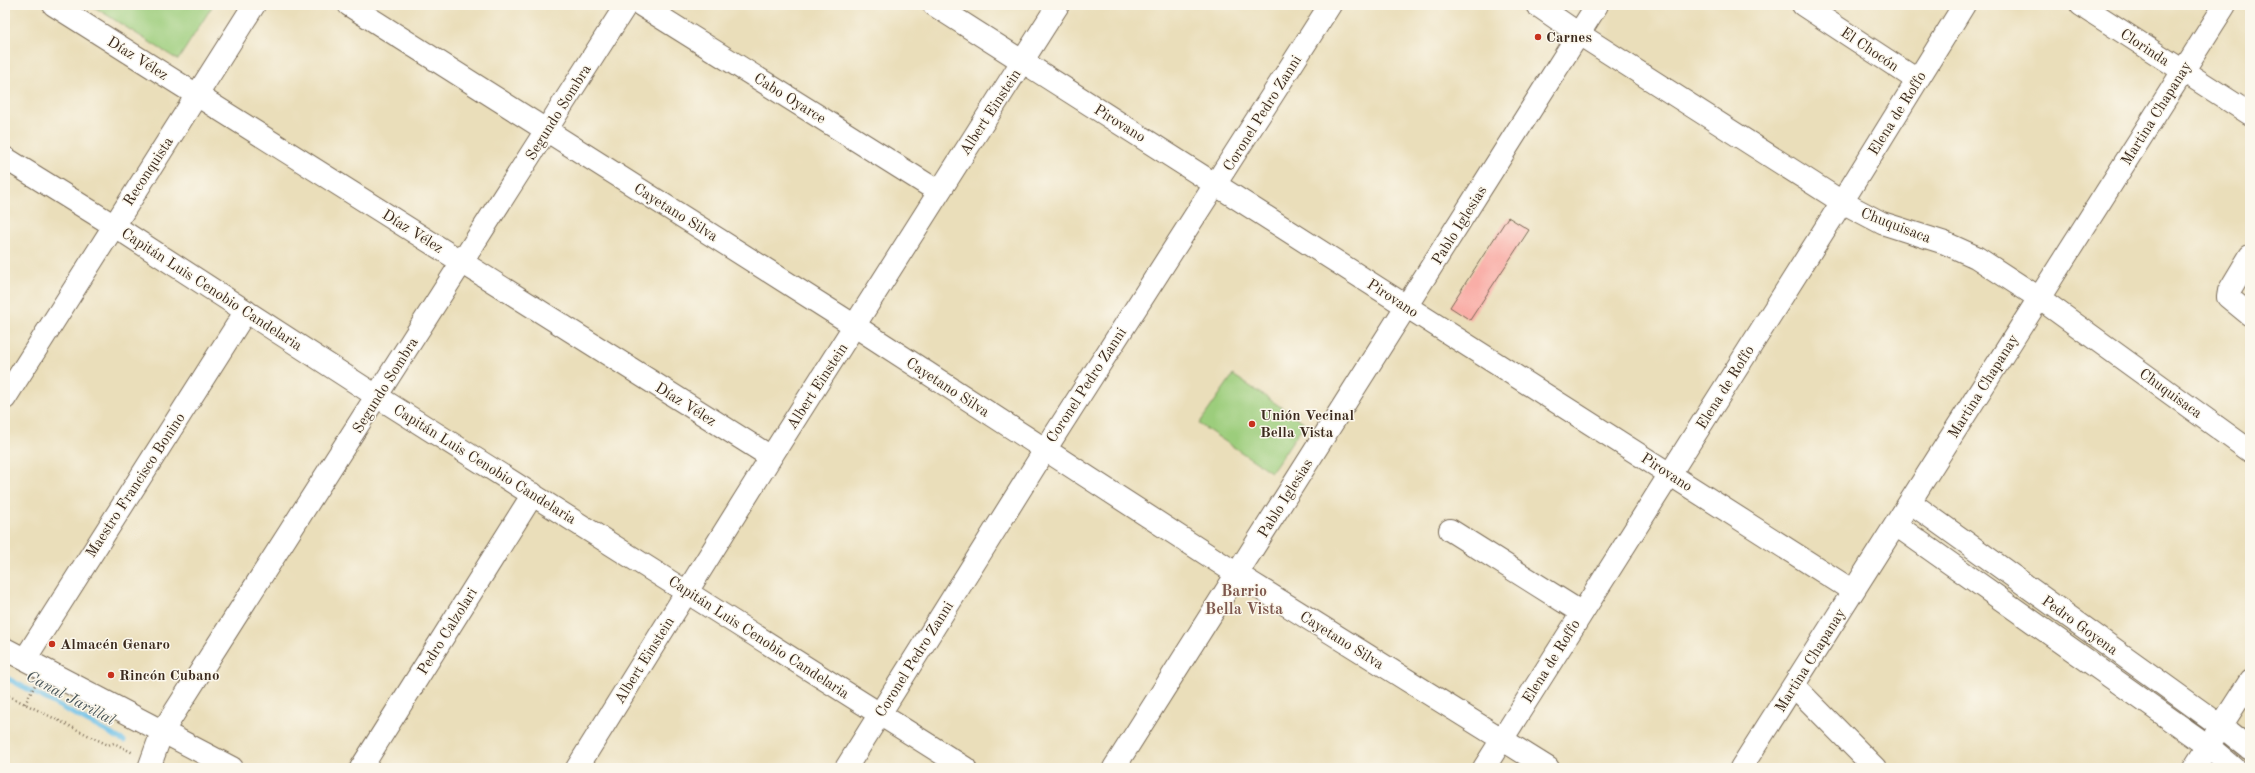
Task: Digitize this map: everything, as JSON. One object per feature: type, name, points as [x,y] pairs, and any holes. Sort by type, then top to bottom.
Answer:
[{"type":"street","name":"Díaz Vélez","points":[[54,5],[771,457]]},
{"type":"street","name":"Reconquista","points":[[5,398],[254,5]]},
{"type":"street","name":"Cayetano Silva","points":[[349,5],[855,326],[1237,574],[1548,768]]},
{"type":"street","name":"Segundo Sombra","points":[[150,765],[162,732],[378,397],[626,5]]},
{"type":"street","name":"Cabo Oyarce","points":[[641,5],[939,192]]},
{"type":"street","name":"Pirovano","points":[[934,5],[1853,591]]},
{"type":"street","name":"Albert Einstein","points":[[577,768],[771,457],[1058,5]]},
{"type":"street","name":"Coronel Pedro Zanni","points":[[846,768],[1045,450],[1330,5]]},
{"type":"street","name":"Chuquisaca","points":[[1537,5],[1579,34],[1842,202],[1905,232],[1964,251],[2039,298],[2250,451]]},
{"type":"street","name":"Pablo Iglesias","points":[[1114,768],[1597,5]]},
{"type":"street","name":"El Chocón","points":[[1804,5],[1917,80]]},
{"type":"street","name":"Elena de Roffo","points":[[1484,768],[1842,202],[1964,5]]},
{"type":"street","name":"Clorinda","points":[[2081,5],[2182,72],[2250,114]]},
{"type":"street","name":"Martina Chapanay","points":[[1741,768],[2225,5]]},
{"type":"street","name":"Capitán Luis Cenobio Candelaria","points":[[5,158],[378,397],[965,768]]},
{"type":"street","points":[[2250,256],[2229,291],[2228,297],[2250,315]]},
{"type":"street","name":"Maestro Francisco Bonino","points":[[25,659],[246,312]]},
{"type":"street","name":"Pedro Calzolari","points":[[360,768],[533,494]]},
{"type":"street","name":"Pedro Goyena","points":[[1910,502],[2221,726],[2250,749]]},
{"type":"street","name":"Pedro Goyena","points":[[1896,525],[2208,746],[2234,768]]},
{"type":"street","points":[[1450,530],[1582,613]]},
{"type":"street","points":[[5,649],[232,768]]},
{"type":"street","points":[[2194,768],[2250,681]]},
{"type":"street","points":[[1794,686],[1875,768]]},
{"type":"path","points":[[25,704],[32,690]]},
{"type":"path","points":[[5,694],[108,745],[114,743],[150,765]]},
{"type":"green space","points":[[91,5],[213,5],[178,60]]},
{"type":"green space","name":"Unión Vecinal Bella Vista","points":[[1233,375],[1305,423],[1271,472],[1199,424]]},
{"type":"building","points":[[1508,217],[1529,230],[1470,320],[1450,307]]},
{"type":"waterway","name":"Canal Jarillal","points":[[5,677],[124,741]]},
{"type":"place","name":"Carnes","points":[[1538,37]]},
{"type":"place","name":"Unión Vecinal Bella Vista","points":[[1252,424]]},
{"type":"place","name":"Almacén Genaro","points":[[52,644]]},
{"type":"place","name":"Rincón Cubano","points":[[111,675]]},
{"type":"district","name":"Barrio Bella Vista","points":[[1244,599]]}]
